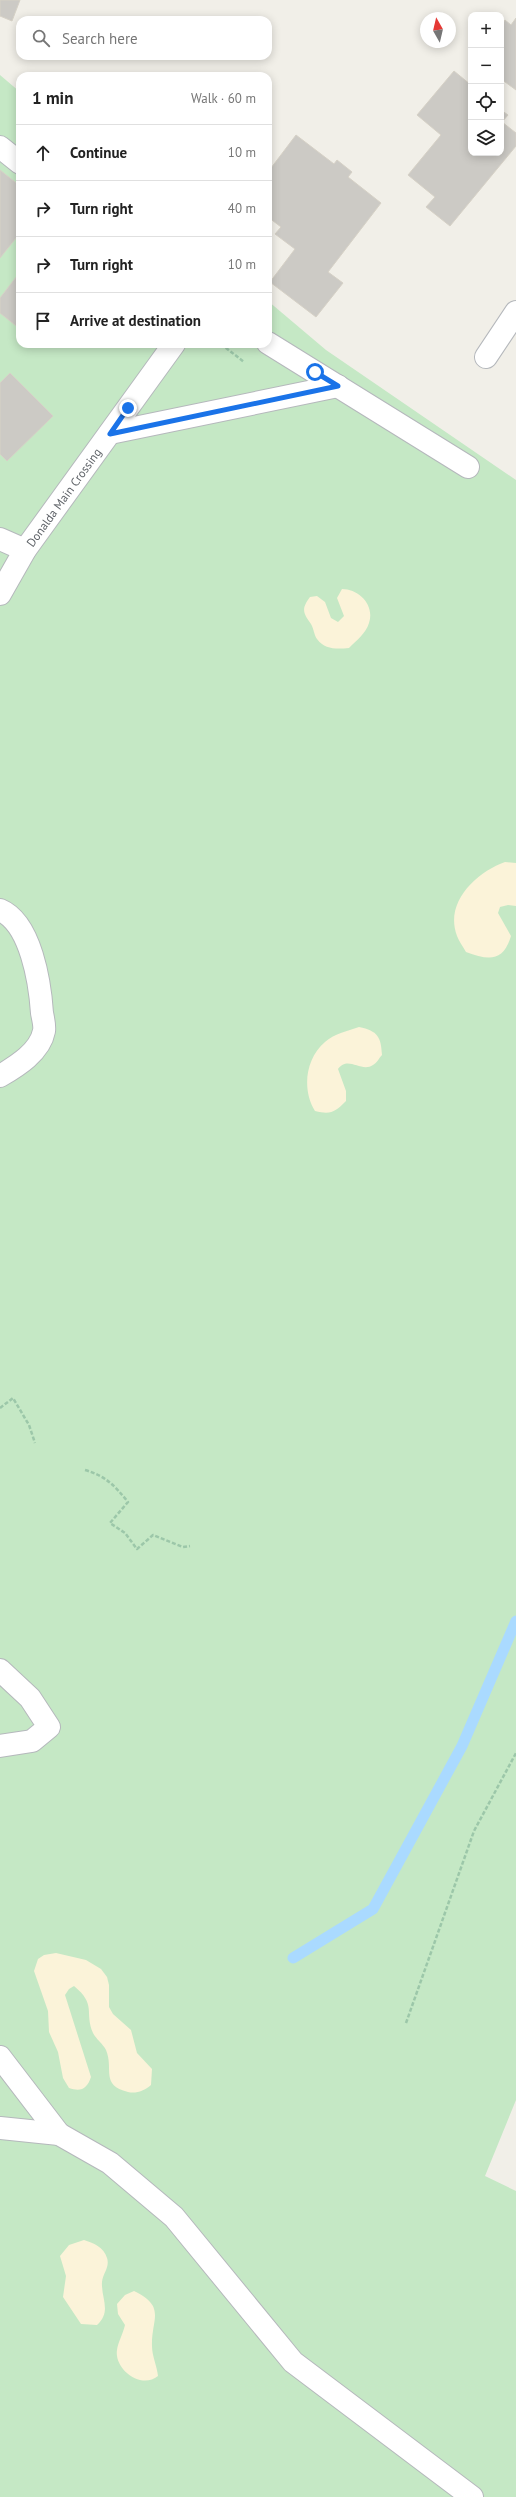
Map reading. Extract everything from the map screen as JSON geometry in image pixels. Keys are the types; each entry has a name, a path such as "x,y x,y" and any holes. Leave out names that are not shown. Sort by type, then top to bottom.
{"street":[{"path":"0,147 16,160"},
{"path":"486,356 516,312"},
{"path":"272,345 468,467"},
{"name":"Donalda Main Crossing","path":"0,594 25,550 171,348"},
{"path":"110,434 338,386"},
{"path":"0,539 25,550"},
{"path":"0,910 6,912 20,930 35,962 44,1031 30,1056 0,1076"},
{"path":"0,1670 30,1698 49,1727 32,1741 0,1746"},
{"path":"0,2057 59,2134 110,2163 174,2217 293,2362 472,2497"},
{"path":"0,2128 59,2134"}],"path":[{"path":"0,1408 13,1398 29,1425 35,1443"},
{"path":"85,1470 102,1475 115,1486 128,1502 110,1523 126,1533 137,1549 153,1535 183,1547 190,1546"},
{"path":"406,2023 474,1831 516,1753"}],"green space":[{"path":"0,75 16,89 16,348 272,348 272,304 326,350 516,480 516,2100 485,2176 516,2191 516,2497 0,2497"}],"sand":[{"path":"342,589 360,595 368,604 370,616 366,630 360,637 349,648 340,649 327,647 320,643 306,617 304,608 310,597 317,596 325,602 331,618 338,622 344,616 337,598"},
{"path":"505,862 516,863 516,906 508,905 500,907 498,913 511,936 508,945 499,955 488,958 466,952 457,936 454,923 455,912 459,900 474,881 484,873"},
{"path":"359,1027 374,1033 377,1036 381,1044 382,1055 376,1063 368,1067 350,1064 342,1065 338,1069 346,1091 346,1101 332,1112 325,1113 315,1111 308,1094 307,1084 313,1057 318,1049 332,1037"},
{"path":"56,1953 86,1960 101,1969 107,1977 109,1985 109,2007 113,2014 131,2030 137,2053 152,2069 151,2085 140,2092 131,2093 119,2089 114,2085 111,2081 106,2050 93,2033 89,2019 88,2004 85,1998 74,1986 69,1989 65,1995 91,2077 88,2084 83,2088 77,2090 69,2088 63,2078 58,2052 49,2032 48,2011 34,1971 38,1959 44,1955"},
{"path":"84,2240 101,2248 106,2254 108,2261 102,2282 105,2310 104,2315 97,2325 81,2324 63,2297 66,2276 60,2256 69,2245"},
{"path":"134,2291 144,2297 154,2308 155,2321 152,2337 152,2350 158,2376 151,2380 144,2381 130,2375 124,2370 117,2357 117,2350 125,2325 118,2314 117,2304 125,2295"}],"building":[{"path":"0,0 20,0 12,21 0,16"},
{"path":"516,18 516,90 504,81 504,22 505,20 511,25"},
{"path":"454,71 468,83 468,156 504,156 504,124 516,133 516,146 450,226 426,207 435,197 408,175 441,135 417,115"},
{"path":"504,112 508,115 504,120"},
{"path":"296,135 334,164 337,160 352,172 348,177 381,203 328,272 343,283 316,317 272,284 272,279 295,249 275,234 281,227 272,220 272,167"},
{"path":"0,170 16,183 16,238 0,258"},
{"path":"16,277 16,326 0,313 0,298"},
{"path":"10,373 53,416 7,461 0,454 0,383"}],"waterway":[{"path":"293,1958 373,1909 462,1746 516,1621"}],"route":[{"path":"128,408 110,434 338,386 315,372"}]}
